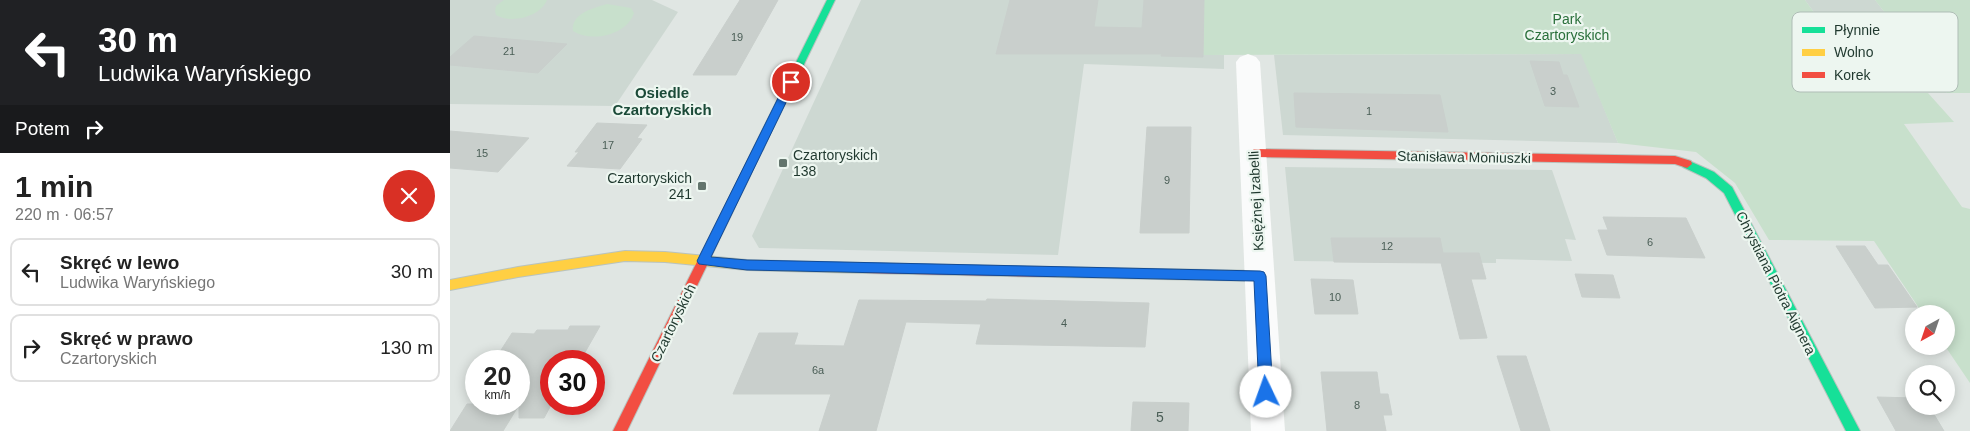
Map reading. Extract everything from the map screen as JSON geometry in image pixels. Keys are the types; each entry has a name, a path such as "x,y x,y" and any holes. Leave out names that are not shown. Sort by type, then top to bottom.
{"street":[{"name":"Czartoryskich","path":"620,431 832,0"},
{"name":"Księżnej Izabelli","path":"1248,62 1268,431"},
{"name":"Stanisława Moniuszki","path":"1254,153 1675,160"},
{"name":"Chrystiana Piotra Aignera","path":"1675,160 1696,166 1714,176 1728,190 1853,431"},
{"path":"450,285 518,272 625,256 665,257 747,265 1260,276"}],"shaded area":[{"path":"450,0 652,0 678,12 615,106 450,104"},
{"path":"861,0 1204,0 1204,55 1224,55 1224,69 1084,64 1058,255 759,248 752,236"},
{"path":"1805,0 1875,0 1884,12 1814,12"},
{"path":"1582,54 1618,143 1283,135 1274,55"},
{"path":"1872,92 1946,92 1947,93"},
{"path":"1285,167 1552,170 1576,240 1565,239 1572,261 1496,259 1496,263 1294,261"}],"green space":[{"path":"504,0 547,0 532,15 509,19 496,15 496,6"},
{"name":"Park Czartoryskich","path":"1204,0 1805,0 1814,12 1792,12 1792,92 1928,93 1954,122 1904,124 1962,207 1970,209 1970,383 1951,355 1955,355 1955,305 1917,305 1874,241 1769,240 1735,183 1696,152 1618,143 1581,54 1203,55"},
{"path":"1875,0 1970,0 1970,93 1946,92 1958,92 1958,12 1884,12"},
{"path":"607,4 631,8 634,13 630,21 617,32 608,35 581,35 573,31 573,25 584,12"}],"building":[{"path":"740,0 778,0 736,75 693,75"},
{"path":"1010,0 1098,0 1094,27 1142,28 1144,0 1204,0 1203,57 1161,56 1162,54 996,54"},
{"path":"474,36 567,44 538,73 450,65 450,57"},
{"path":"1530,61 1559,62 1563,75 1567,75 1579,107 1545,106"},
{"path":"1294,93 1440,95 1448,132 1296,127"},
{"path":"597,123 647,125 637,138 642,139 620,169 567,166 579,152 575,152"},
{"path":"1147,127 1191,127 1189,233 1140,233"},
{"path":"450,131 529,138 498,172 450,168"},
{"path":"1603,217 1686,218 1705,258 1607,255 1598,230 1608,230"},
{"path":"1331,238 1440,238 1443,253 1479,253 1486,279 1471,279 1487,338 1460,339 1441,263 1334,262"},
{"path":"1836,246 1865,246 1878,265 1888,265 1916,305 1875,308"},
{"path":"1575,274 1613,275 1620,298 1582,297"},
{"path":"1311,279 1353,280 1358,314 1315,314"},
{"path":"987,299 1149,303 1145,347 976,344 981,324 906,322 876,431 819,431 831,394 733,394 759,333 798,333 794,345 844,346 859,300 986,301"},
{"path":"570,326 600,326 586,350 540,350 540,415 546,415 544,418 519,418 519,415 530,415 530,350 501,350 512,333 534,334 537,330 568,330"},
{"path":"1497,356 1526,356 1550,431 1521,431"},
{"path":"1321,372 1377,372 1380,394 1388,394 1392,415 1383,415 1386,431 1327,431"},
{"path":"1877,397 1905,398 1905,415 1934,415 1944,431 1896,431"},
{"path":"1133,402 1189,403 1188,431 1131,431"},
{"path":"465,407 465,415 513,415 503,431 450,431"}],"traffic: fast":[{"path":"759,147 831,0"},
{"path":"1687,164 1710,175 1728,190 1853,431"}],"traffic: slow":[{"path":"450,285 518,272 625,256 665,257 747,265 866,268"},
{"path":"1055,272 1260,276"}],"traffic: jam":[{"path":"620,431 759,147"},
{"path":"1254,153 1675,160 1687,164"},
{"path":"866,268 1055,272"}],"place":[{"name":"Czartoryskich 138","path":"783,163"},
{"name":"Czartoryskich 241","path":"702,186"}],"district":[{"name":"Osiedle Czartoryskich","path":"662,100"}],"route":[{"path":"791,82 703,261 747,265 1260,276 1266,392"}]}
